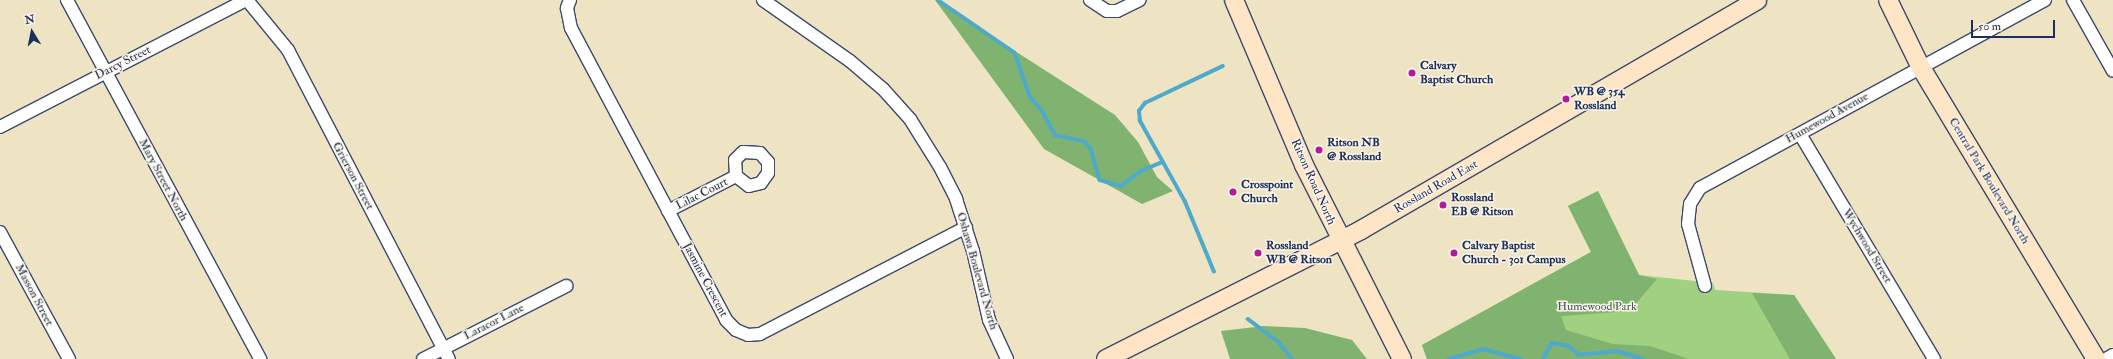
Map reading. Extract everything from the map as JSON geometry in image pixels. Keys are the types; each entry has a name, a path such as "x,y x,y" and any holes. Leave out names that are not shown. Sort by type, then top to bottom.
{"main road":[{"name":"Ritson Road North","path":"1234,0 1304,165 1340,241 1402,359"},
{"name":"Rossland Road East","path":"1106,359 1340,241 1516,142 1757,0"},
{"name":"Central Park Boulevard North","path":"1888,0 1920,66 2096,359"}],"street":[{"name":"Mary Street North","path":"67,0 260,359"},
{"name":"Darcy Street","path":"0,127 246,0"},
{"name":"Grierson Street","path":"246,0 288,50 449,359"},
{"name":"Jasmine Crescent","path":"570,0 567,8 571,28 726,320 736,330 748,335 760,334 966,227"},
{"name":"Oshawa Boulevard North","path":"763,0 850,61 883,89 910,120 940,167 966,227 989,320 1007,359"},
{"path":"1090,0 1108,11 1117,11 1140,0"},
{"name":"Humewood Avenue","path":"1705,286 1688,224 1690,204 1700,188 1800,134 1920,66 2045,0"},
{"path":"2073,0 2113,71"},
{"name":"Wychwood Street","path":"1800,134 1934,359"},
{"name":"Lilac Court","path":"668,211 736,176"},
{"name":"Masson Street","path":"0,232 69,359"},
{"name":"Laracor Lane","path":"423,359 566,286"},
{"path":"2106,359 2113,355"}],"green space":[{"path":"935,0 1115,115 1138,142 1157,177 1173,191 1142,204 1044,149"},
{"name":"Humewood Park","path":"1598,191 1639,275 1713,283 1715,290 1794,295 1836,359 1427,359 1422,345 1591,252 1568,206"},
{"path":"1598,191 1639,275 1657,279 1632,308 1618,312 1561,316 1566,330 1613,344 1650,346 1689,359 1427,359 1422,345 1591,252 1568,206"},
{"path":"1752,293 1794,295 1836,359 1790,359"},
{"path":"1264,326 1305,328 1352,340 1367,359 1230,359 1221,331"}],"waterway":[{"path":"938,0 1015,53 1030,96 1043,112 1055,135 1084,141 1091,149 1100,180 1121,186 1141,171 1162,162"},
{"path":"1214,272 1185,202 1140,121 1139,111 1145,103 1223,66"},
{"path":"1248,319 1279,342 1293,359"},
{"path":"1543,359 1552,343 1569,346 1579,355 1617,351 1643,359"},
{"path":"1449,359 1483,349 1521,359"}],"place":[{"name":"Calvary Baptist Church","path":"1412,73"},
{"name":"WB @ 354 Rossland","path":"1566,99"},
{"name":"Ritson NB @ Rossland","path":"1319,150"},
{"name":"Crosspoint Church","path":"1233,192"},
{"name":"Rossland EB @ Ritson","path":"1443,205"},
{"name":"Rossland WB @ Ritson","path":"1258,253"},
{"name":"Calvary Baptist Church - 301 Campus","path":"1454,253"}]}
